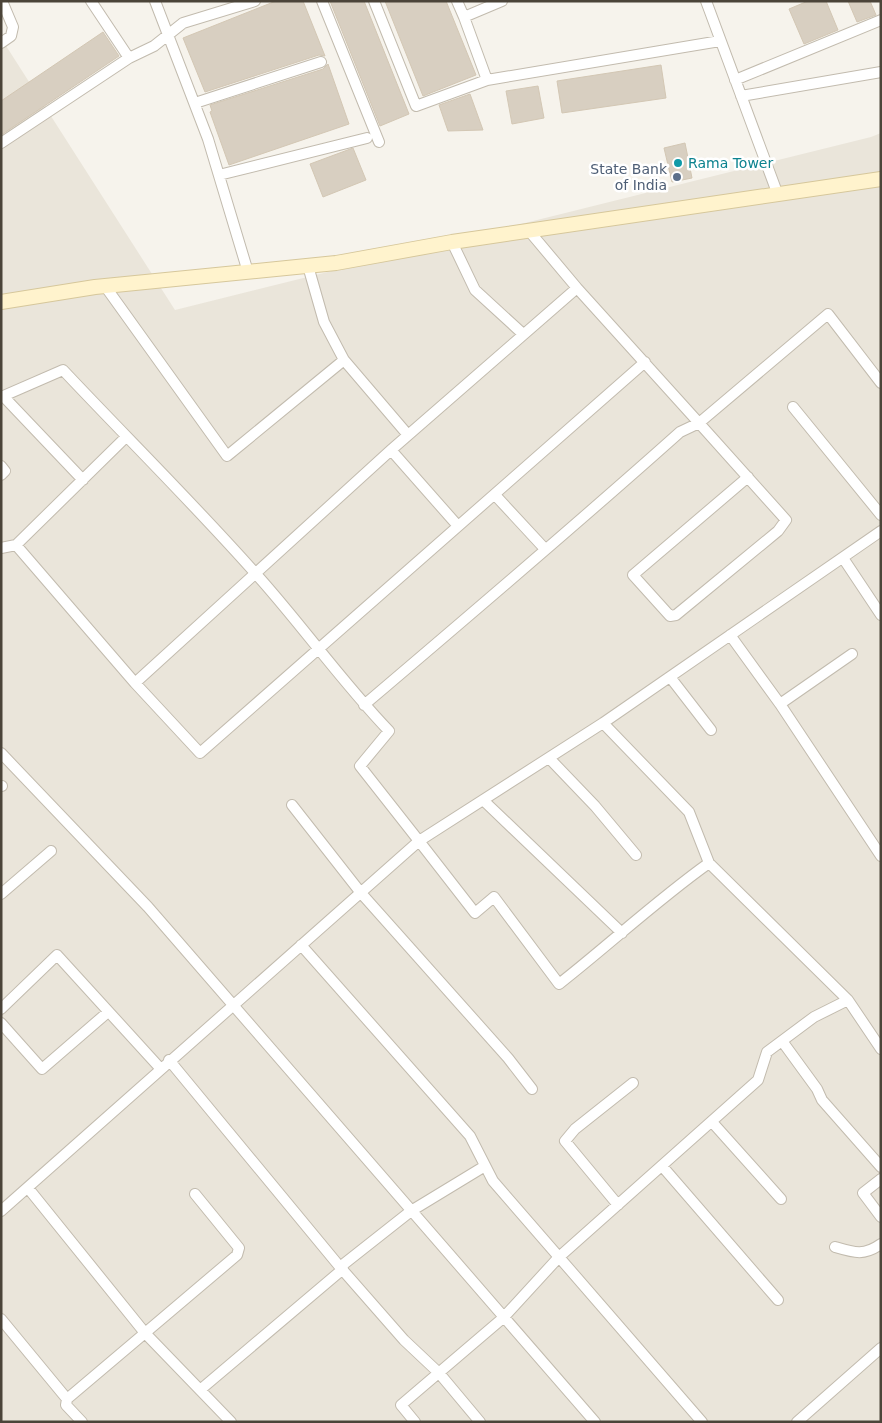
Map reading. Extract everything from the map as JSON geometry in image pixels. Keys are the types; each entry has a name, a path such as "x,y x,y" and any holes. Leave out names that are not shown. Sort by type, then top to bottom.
{"street":[{"path":"1,43 11,36 13,26 2,1"},
{"path":"91,1 129,58"},
{"path":"155,1 195,103 248,272"},
{"path":"1,143 129,58 154,46 183,23 255,1"},
{"path":"322,1 379,142"},
{"path":"374,1 416,106 487,80 720,41"},
{"path":"457,1 487,80"},
{"path":"464,17 502,1"},
{"path":"706,1 778,195"},
{"path":"735,80 881,20"},
{"path":"195,103 321,62"},
{"path":"741,96 881,72"},
{"path":"219,175 367,138"},
{"path":"1,302 105,286 336,263 452,242 881,179"},
{"path":"530,232 577,288 645,362 699,423 748,477 786,520 778,531 676,615 670,616 634,575 748,477"},
{"path":"452,242 475,290 523,334"},
{"path":"308,266 324,322 344,360 408,435"},
{"path":"105,286 227,456 344,360"},
{"path":"135,683 391,450 577,288"},
{"path":"364,705 545,549 584,518 680,432 699,423 828,314 881,383"},
{"path":"16,545 135,683 200,753 645,362"},
{"path":"82,480 2,396 63,370 126,436 256,574 320,649 364,705 388,731 360,766 475,913 494,897 559,984 622,934 668,892 709,862"},
{"path":"793,407 881,515"},
{"path":"1,548 16,545 126,436"},
{"path":"391,450 458,526"},
{"path":"1,466 5,471 1,475"},
{"path":"495,495 545,549"},
{"path":"1,1211 419,840 604,723 881,531"},
{"path":"843,558 881,615"},
{"path":"730,635 780,704 880,853"},
{"path":"780,704 852,654"},
{"path":"670,677 711,730"},
{"path":"604,723 689,812 709,862 848,1000 881,1049"},
{"path":"1,752 148,907 315,1102 595,1422"},
{"path":"549,758 636,855"},
{"path":"483,800 622,934"},
{"path":"292,805 360,892 508,1058 532,1089"},
{"path":"1,894 51,851"},
{"path":"301,945 470,1136 492,1181 702,1422"},
{"path":"1,1009 57,955 160,1068"},
{"path":"415,1422 402,1405 503,1318 559,1257 758,1080 767,1052 814,1017 848,1000"},
{"path":"1,1023 42,1069 108,1012"},
{"path":"782,1041 817,1089 822,1100 881,1167"},
{"path":"169,1060 342,1268 404,1340 438,1373 480,1422"},
{"path":"618,1205 565,1141 575,1129 633,1083"},
{"path":"712,1122 781,1199"},
{"path":"200,1390 411,1211 485,1166"},
{"path":"662,1166 778,1300"},
{"path":"881,1179 863,1193 881,1217"},
{"path":"28,1188 145,1333 231,1422"},
{"path":"82,1422 66,1405 67,1398 237,1255 239,1248 195,1194"},
{"path":"835,1247 863,1254 881,1244"},
{"path":"1,1319 67,1398"},
{"path":"797,1422 881,1348"}],"shaded area":[{"path":"1,38 175,310 881,133 881,1422 1,1422"}],"building":[{"path":"276,1 303,1 325,56 319,55 205,92 183,38"},
{"path":"330,1 364,1 409,114 380,126"},
{"path":"385,1 446,1 476,75 423,96"},
{"path":"808,1 826,1 838,30 804,44 789,9"},
{"path":"848,1 870,1 876,15 857,22"},
{"path":"103,32 119,56 1,135 1,101"},
{"path":"328,64 349,124 229,165 210,112 212,111 210,105 323,69"},
{"path":"661,65 666,98 562,113 557,81"},
{"path":"538,86 544,118 512,124 506,91"},
{"path":"470,94 483,130 448,131 439,105"},
{"name":"Rama Tower","path":"685,143 692,178 672,182 664,148"},
{"path":"353,148 366,180 323,197 310,164"}],"place":[{"name":"Rama Tower","path":"678,163"},
{"name":"State Bank of India","path":"677,177"}]}
